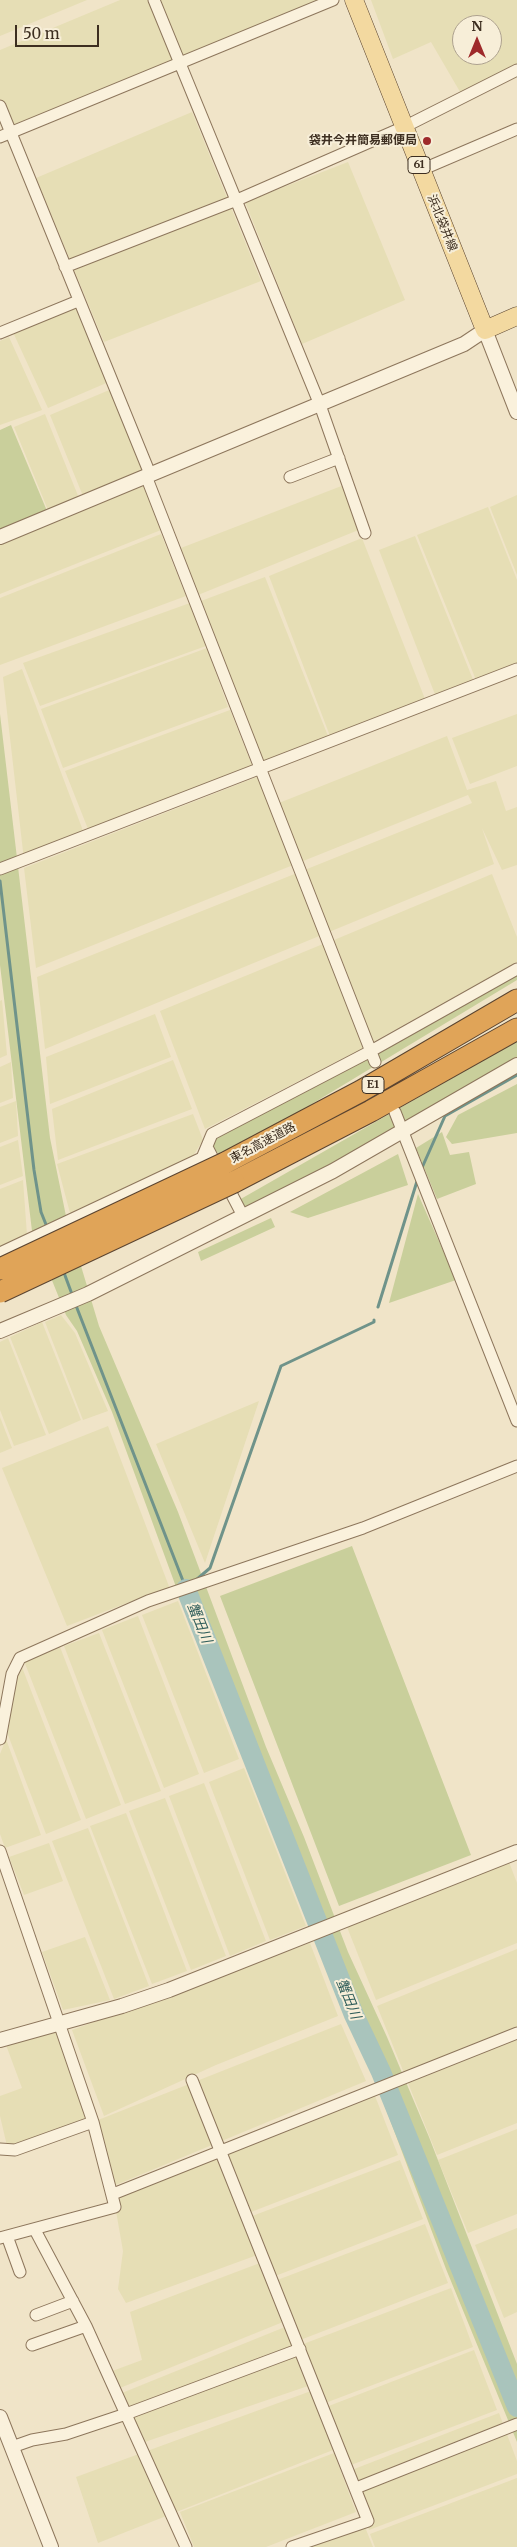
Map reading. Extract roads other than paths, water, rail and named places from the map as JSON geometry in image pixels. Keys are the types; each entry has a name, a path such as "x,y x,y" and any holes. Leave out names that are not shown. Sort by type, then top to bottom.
{"highway":[{"name":"東名高速道路","path":"0,1292 229,1172 361,1091 517,1000"},
{"name":"東名高速道路","path":"0,1269 371,1110 517,1029"}],"main road":[{"name":"浜北袋井線","path":"354,0 485,330"},
{"path":"485,330 517,316"}],"street":[{"path":"154,0 320,404 366,533"},
{"path":"5,135 333,0"},
{"path":"65,267 237,200 404,127 517,70"},
{"path":"0,106 5,135 65,267 148,475 259,768 373,1057"},
{"path":"421,170 517,129"},
{"path":"0,333 78,301"},
{"path":"0,537 464,344 485,330 517,412"},
{"path":"290,477 339,458"},
{"path":"0,870 517,669"},
{"path":"0,1253 61,1226 202,1158 212,1134 373,1057 517,969"},
{"path":"0,1331 88,1294 333,1172 517,1065"},
{"path":"395,1112 517,1421"},
{"path":"207,1147 243,1216"},
{"path":"0,1739 12,1674 20,1658 148,1601 362,1528 517,1466"},
{"path":"0,1851 93,2122 115,2207 4,2237 20,2272"},
{"path":"0,2040 122,2006 169,1990 517,1852"},
{"path":"113,2194 358,2098 422,2070 517,2033"},
{"path":"192,2080 368,2521 292,2547"},
{"path":"0,2150 15,2150 93,2122"},
{"path":"35,2230 86,2326 186,2547"},
{"path":"36,2314 73,2301"},
{"path":"32,2345 86,2326"},
{"path":"12,2446 32,2440 66,2434 126,2414 300,2348"},
{"path":"0,2417 52,2547"},
{"path":"356,2488 515,2425"}],"waterway":[{"path":"0,881 34,1170 41,1212 47,1227"},
{"path":"421,1170 445,1116 517,1075"},
{"path":"378,1307 418,1178"},
{"path":"63,1270 73,1297"},
{"path":"75,1303 185,1586"},
{"path":"196,1580 210,1568 281,1366 374,1322 374,1320"},
{"name":"蟹田川","path":"186,1589 354,2015 381,2072 517,2407"}],"place":[{"name":"袋井今井簡易郵便局","path":"427,141"}]}
